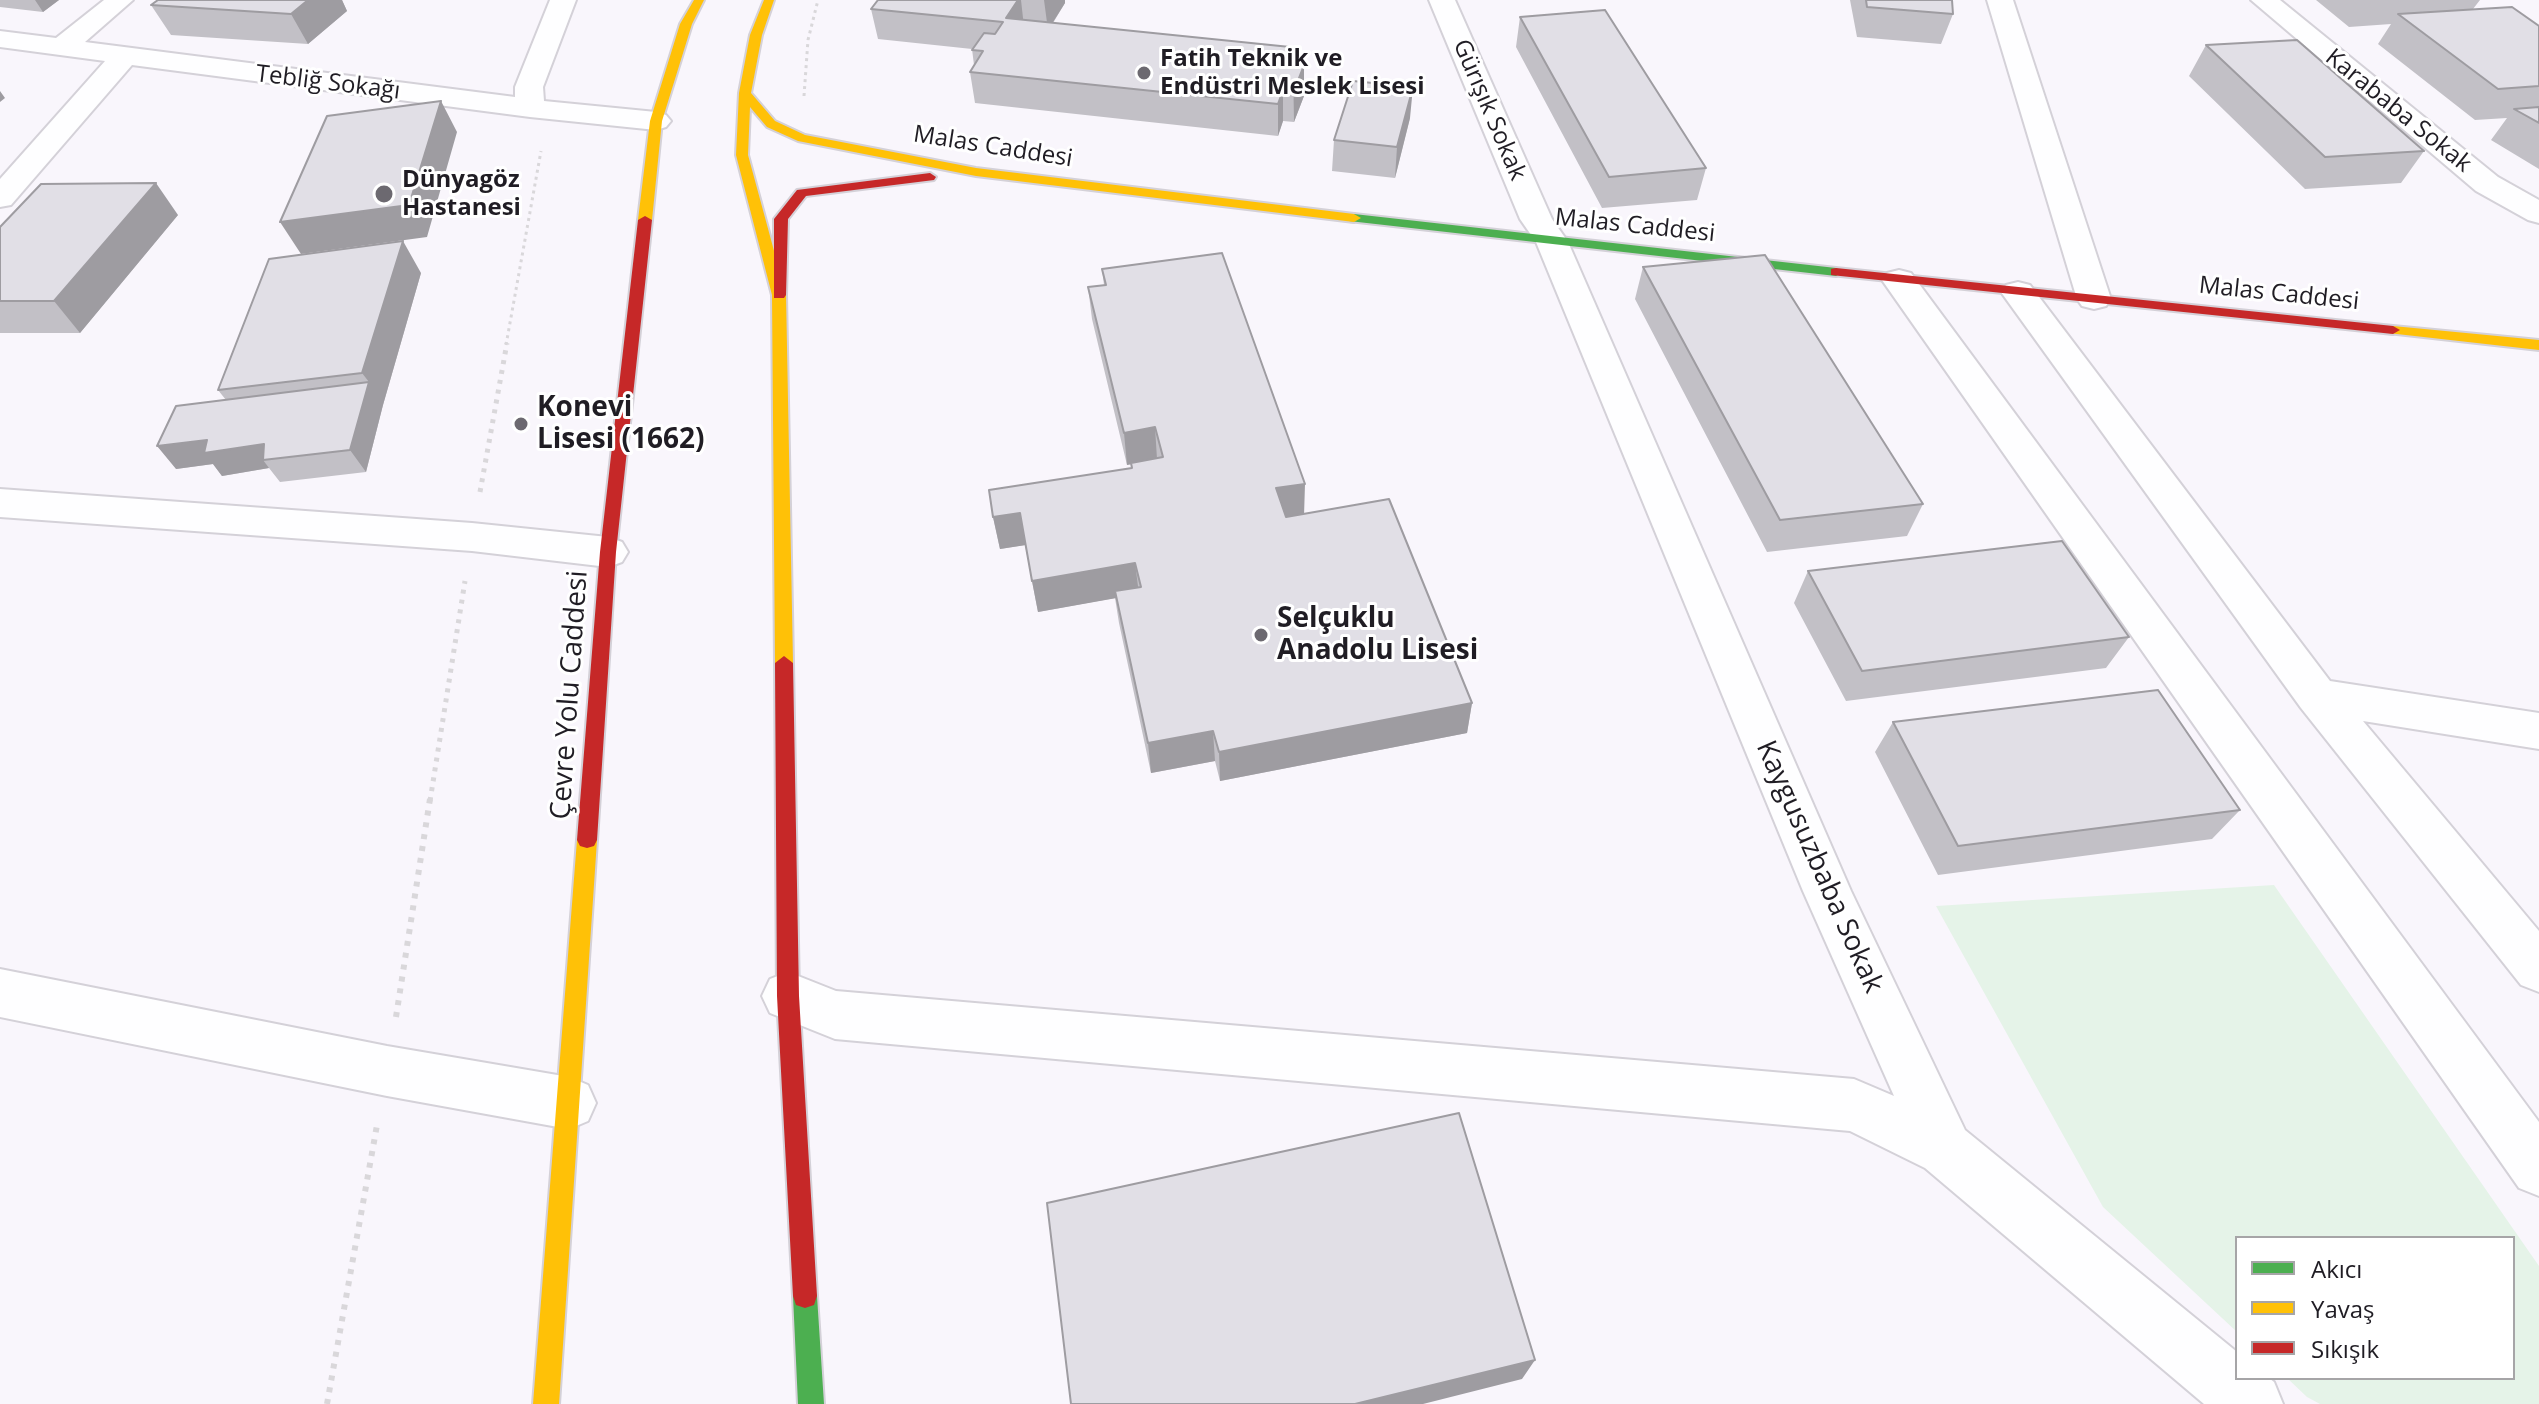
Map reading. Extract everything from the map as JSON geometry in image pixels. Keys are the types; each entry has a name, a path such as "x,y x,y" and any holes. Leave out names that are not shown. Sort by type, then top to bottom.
{"main road":[{"name":"Çevre Yolu Caddesi","path":"546,1404 608,552 656,121 686,24 699,0"},
{"path":"769,0 756,35 745,93 742,155 779,295"},
{"name":"Malas Caddesi","path":"745,93 771,124 802,138 976,172 1544,230 1899,280 2539,345"},
{"path":"811,1404 788,996 779,295 781,219 802,193 976,172"}],"street":[{"path":"60,48 120,0"},
{"path":"539,109 529,87 563,0"},
{"name":"Gürışık Sokak","path":"1442,0 1544,230"},
{"path":"2000,0 2094,299"},
{"name":"Karababa Sokak","path":"2264,0 2487,184 2539,213"},
{"name":"Tebliğ Sokağı","path":"0,39 539,109 656,121"},
{"path":"0,198 124,57"},
{"name":"Kaygusuzbaba Sokak","path":"1544,230 1827,891 1945,1149 2252,1404"},
{"path":"1899,280 2539,1168"},
{"path":"2018,292 2317,696 2539,969"},
{"path":"0,503 472,537 608,552"},
{"path":"2317,696 2539,731"},
{"path":"0,993 387,1071 569,1103"},
{"path":"788,996 835,1015 1854,1105 1945,1149"}],"path":[{"path":"327,1404 387,1071 539,109"}],"shaded area":[{"path":"2274,885 2539,1266 2539,1404 2320,1404 2307,1397 2289,1380 2515,1380 2515,1236 2235,1236 2235,1330 2103,1207 1936,906"}],"building":[{"path":"158,0 308,0 291,14 151,5"},
{"path":"878,0 1018,0 1006,18 1300,48 1293,64 1304,65 1294,91 1283,90 1278,104 970,72 983,51 972,50 984,33 995,34 1003,22 871,9"},
{"path":"1866,0 1952,0 1953,14 1867,7"},
{"path":"2512,7 2539,26 2539,86 2498,89 2398,14"},
{"path":"1605,10 1706,168 1609,177 1520,17"},
{"path":"2297,40 2424,151 2325,157 2206,45"},
{"path":"1353,81 1413,87 1397,147 1334,140"},
{"path":"441,101 409,205 280,222 327,116"},
{"path":"2539,107 2539,123 2514,109"},
{"path":"156,183 54,301 0,301 0,227 41,184"},
{"path":"403,241 362,373 218,390 269,259"},
{"path":"1222,253 1305,484 1276,488 1286,517 1389,499 1472,703 1219,752 1213,731 1148,743 1115,591 1141,587 1135,563 1032,581 1020,513 993,517 989,490 1132,468 1131,463 1163,457 1155,427 1124,433 1088,287 1106,285 1102,269"},
{"path":"1765,255 1923,504 1780,520 1643,267"},
{"path":"369,382 350,450 263,460 264,444 204,453 207,440 157,446 176,406"},
{"path":"2062,541 2129,637 1862,671 1808,571"},
{"path":"2158,690 2240,810 1958,846 1893,722"},
{"path":"1459,1113 1535,1360 1355,1404 1071,1404 1047,1203"}],"traffic: fast":[{"path":"1354,218 1836,272"},
{"path":"805,1296 811,1404"}],"traffic: slow":[{"path":"645,220 656,121 686,24 699,0"},
{"path":"769,0 756,35 745,93 742,155 779,295 784,663"},
{"path":"745,93 771,124 802,138 976,172 1354,218"},
{"path":"2393,330 2539,345"},
{"path":"546,1404 587,840"}],"traffic: jam":[{"path":"779,295 781,219 802,193 930,177"},
{"path":"587,840 608,552 645,220"},
{"path":"1836,272 2393,330"},
{"path":"784,663 788,996 805,1296"}],"place":[{"name":"Fatih Teknik ve Endüstri Meslek Lisesi","path":"1144,73"},
{"name":"Dünyagöz Hastanesi","path":"384,194"},
{"name":"Konevi Lisesi (1662)","path":"521,424"},
{"name":"Selçuklu Anadolu Lisesi","path":"1261,635"}]}
